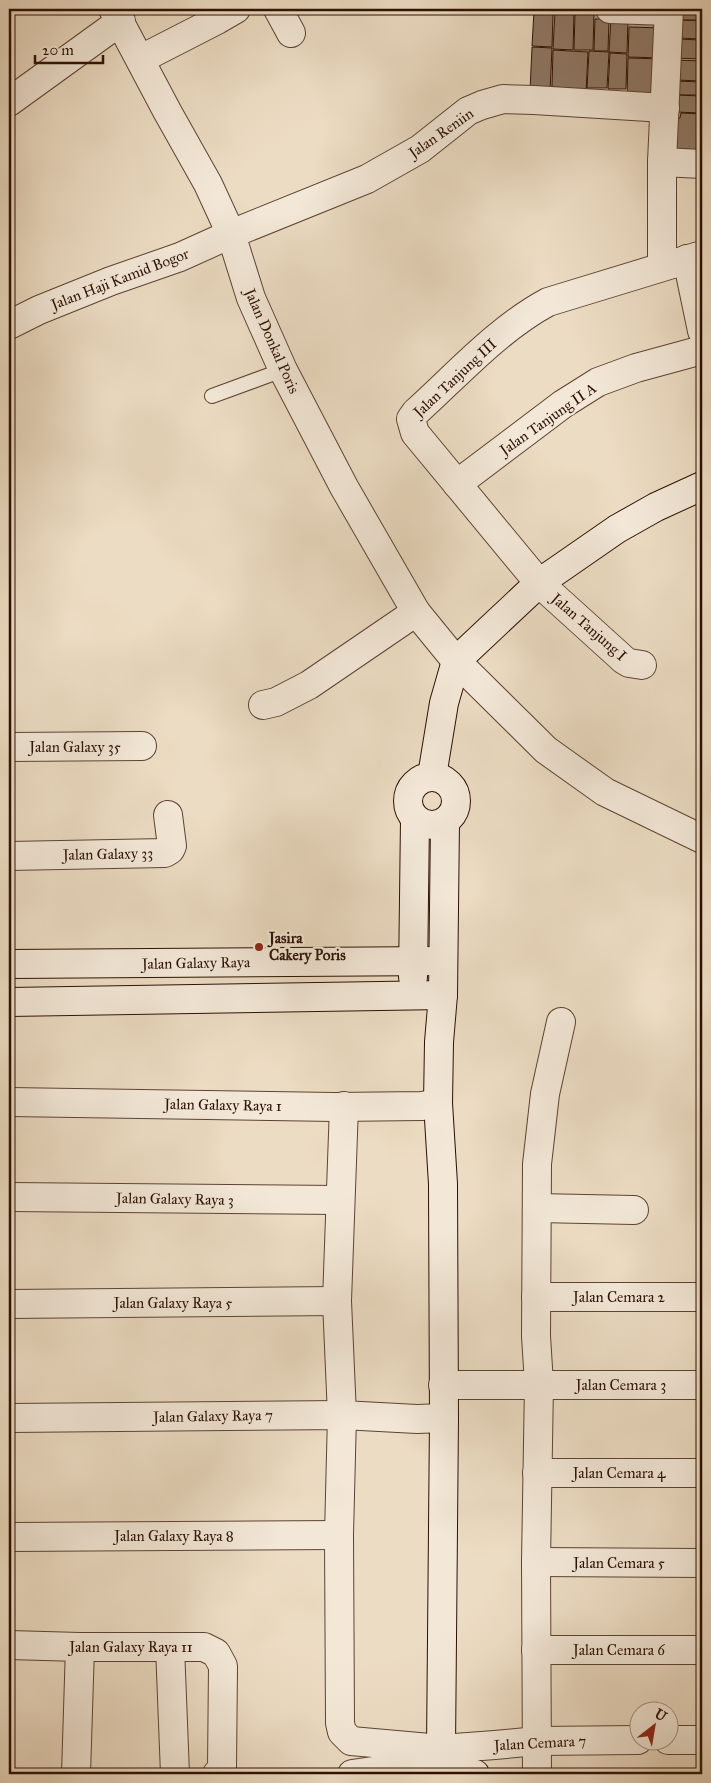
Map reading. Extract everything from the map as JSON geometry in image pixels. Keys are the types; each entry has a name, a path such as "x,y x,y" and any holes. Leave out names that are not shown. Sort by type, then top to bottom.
{"street":[{"path":"141,59 236,9"},
{"path":"278,9 290,33"},
{"path":"610,9 669,10 666,108 662,162 683,260 702,331"},
{"path":"11,97 117,15"},
{"name":"Jalan Donkal Poris","path":"117,15 208,184 231,234 251,298 283,370 344,487 416,612 456,661 546,750 604,792 702,839"},
{"name":"Jalan Reniin","path":"231,234 367,179 420,149 468,111 482,105 503,99 666,108"},
{"path":"662,162 702,164"},
{"name":"Jalan Haji Kamid Bogor","path":"9,326 39,310 111,281 180,257 231,234"},
{"name":"Jalan Tanjung III","path":"539,583 415,434 411,419 416,412 485,349 530,312 548,302 683,260"},
{"name":"Jalan Tanjung II A","path":"458,484 563,404 598,382 636,368 702,350"},
{"path":"432,776 444,703 456,661 539,583 617,529 656,507 702,486"},
{"name":"Jalan Tanjung I","path":"539,583 624,660 629,663 642,665"},
{"path":"263,705 276,702 309,685 416,612"},
{"name":"Jalan Galaxy 35","path":"9,747 142,746"},
{"path":"432,776 444,780 453,789 456,802 452,814 445,822 431,825 415,819 410,812 407,800 411,788 420,779 432,776"},
{"name":"Jalan Galaxy 33","path":"9,856 165,853 172,846 168,815"},
{"path":"415,819 413,996 439,1042"},
{"path":"441,1762 430,1418 443,1385 443,1184 438,1103 439,1042 443,995 445,822"},
{"name":"Jalan Galaxy Raya","path":"9,964 443,961"},
{"path":"9,1002 277,996 443,995"},
{"path":"537,1774 536,1562 539,1384 536,1336 537,1164 544,1094 561,1022"},
{"name":"Jalan Galaxy Raya 1","path":"9,1102 344,1106 422,1106 438,1103"},
{"path":"344,1106 337,1302 342,1415 340,1723 342,1732 351,1741 441,1762 475,1774"},
{"name":"Jalan Galaxy Raya 3","path":"9,1197 340,1200"},
{"path":"537,1208 634,1210"},
{"name":"Jalan Cemara 2","path":"536,1297 702,1297"},
{"name":"Jalan Galaxy Raya 5","path":"9,1304 337,1302"},
{"name":"Jalan Cemara 3","path":"443,1385 702,1385"},
{"name":"Jalan Galaxy Raya 7","path":"9,1418 342,1415 430,1418"},
{"name":"Jalan Cemara 4","path":"537,1473 702,1473"},
{"name":"Jalan Galaxy Raya 8","path":"9,1537 340,1535"},
{"name":"Jalan Cemara 5","path":"536,1562 702,1563"},
{"name":"Jalan Galaxy Raya 11","path":"9,1645 204,1647 216,1653 223,1666 222,1768 217,1774"},
{"path":"76,1774 80,1647"},
{"path":"170,1647 175,1774"},
{"name":"Jalan Cemara 6","path":"536,1650 702,1650"},
{"name":"Jalan Cemara 7","path":"441,1762 495,1746 537,1741 628,1740"},
{"path":"678,1740 702,1740"},
{"path":"352,1774 441,1762"}],"lane":[{"path":"212,396 283,370"}],"building":[{"path":"680,9 702,9 702,20 679,20"},
{"path":"534,11 553,12 552,47 532,46"},
{"path":"555,12 574,13 573,50 553,49"},
{"path":"575,13 594,13 593,50 574,50"},
{"path":"611,18 628,19 627,53 609,52"},
{"path":"595,19 609,19 608,51 594,51"},
{"path":"679,20 702,21 702,39 679,38"},
{"path":"629,27 664,28 663,58 628,57"},
{"path":"676,39 702,40 702,59 675,58"},
{"path":"532,47 552,48 550,92 530,91"},
{"path":"553,50 588,52 586,93 569,92 570,88 552,87"},
{"path":"589,51 609,52 607,88 587,88"},
{"path":"610,53 627,54 626,89 608,89"},
{"path":"628,58 663,59 661,99 627,98"},
{"path":"675,60 702,61 702,81 675,80"},
{"path":"675,81 702,82 702,95 675,95"},
{"path":"675,95 702,96 702,113 675,112"},
{"path":"681,113 702,114 702,154 672,152 673,118 680,118"}],"place":[{"name":"Jasira Cakery Poris","path":"259,947"}]}
